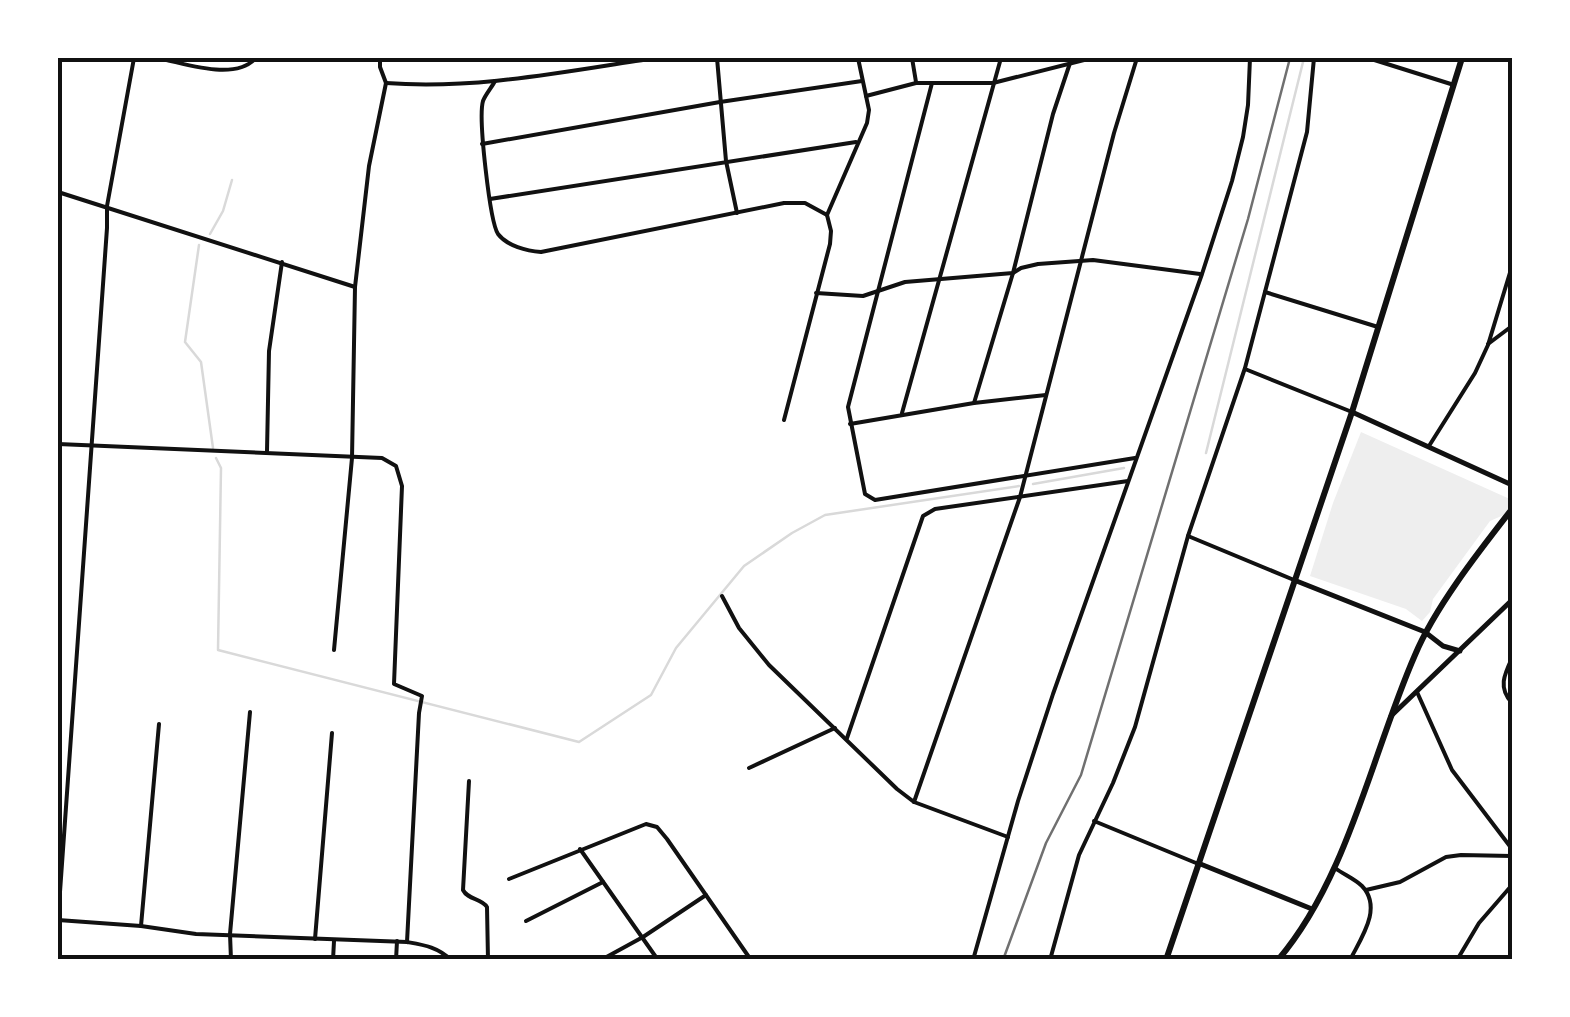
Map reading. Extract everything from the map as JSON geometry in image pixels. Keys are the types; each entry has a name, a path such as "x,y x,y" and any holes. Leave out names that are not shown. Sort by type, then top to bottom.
{"main road":[{"path":"1166,960 1352,412 1462,58"},
{"path":"1282,957 1335,868 1424,632 1512,509"}],"street":[{"path":"134,58 106,206 58,920 196,934 407,942 431,946 451,960"},
{"path":"157,58 225,70 243,68 256,58"},
{"path":"334,650 352,458 355,287 370,166 386,83 380,58"},
{"path":"386,83 495,81 656,58"},
{"path":"717,58 726,161 737,213"},
{"path":"784,420 830,244 827,215 868,122 858,58"},
{"path":"912,58 916,83"},
{"path":"902,414 1002,58"},
{"path":"865,97 916,83 992,84 1092,58"},
{"path":"914,802 1020,497 1136,58"},
{"path":"974,960 1053,694 1232,181 1248,106 1250,58"},
{"path":"1368,58 1454,85"},
{"path":"1050,960 1078,854 1113,784 1134,726 1188,536 1245,368 1307,132 1316,59"},
{"path":"974,402 1070,63"},
{"path":"495,81 483,101 482,144 490,216 507,242 531,252 796,202 827,215"},
{"path":"482,144 720,102 862,82"},
{"path":"932,83 848,407 867,496 875,500 1135,458"},
{"path":"490,199 857,142"},
{"path":"58,192 355,287"},
{"path":"816,293 863,296 906,282 1013,273 1027,266 1081,261 1113,261 1202,274"},
{"path":"267,454 269,351 282,262"},
{"path":"1428,446 1467,388 1488,345 1512,266"},
{"path":"1265,292 1378,327"},
{"path":"1504,292 1512,292"},
{"path":"1488,345 1512,326"},
{"path":"1245,368 1512,485"},
{"path":"850,424 1046,394"},
{"path":"58,444 382,458 392,462 400,473 394,684 420,694 422,700 407,942"},
{"path":"847,738 920,520 928,512 1128,480"},
{"path":"1188,536 1424,632 1443,646 1460,651"},
{"path":"722,596 768,665 897,789 914,802 1008,837"},
{"path":"1389,718 1512,600"},
{"path":"1512,658 1502,683 1512,703"},
{"path":"1417,692 1452,770 1512,849"},
{"path":"231,960 250,712"},
{"path":"141,926 159,724"},
{"path":"749,768 834,728"},
{"path":"315,940 332,733"},
{"path":"470,781 463,890 488,908 488,960"},
{"path":"1094,820 1312,909"},
{"path":"510,879 646,824 654,825 668,839 751,960"},
{"path":"580,849 658,960"},
{"path":"1366,890 1400,882 1446,857 1512,856"},
{"path":"1335,868 1366,890 1371,907 1370,920 1350,960"},
{"path":"526,920 603,882"},
{"path":"1457,960 1479,923 1512,886"},
{"path":"601,960 706,895"},
{"path":"333,960 334,940"},
{"path":"396,960 397,941"}],"shaded area":[{"path":"1361,432 1512,500 1506,514 1490,521 1433,599 1430,612 1422,621 1406,609 1310,576"}],"waterway":[{"path":"1206,453 1304,58"},
{"path":"210,234 223,211 232,180"},
{"path":"199,245 185,342 201,362 213,448"},
{"path":"216,458 221,468 218,650 579,742 651,695 676,648 744,566 792,533 825,515 1019,486"},
{"path":"1033,484 1124,468"}],"railway":[{"path":"1003,960 1046,843 1081,775 1248,219 1290,58"}]}
